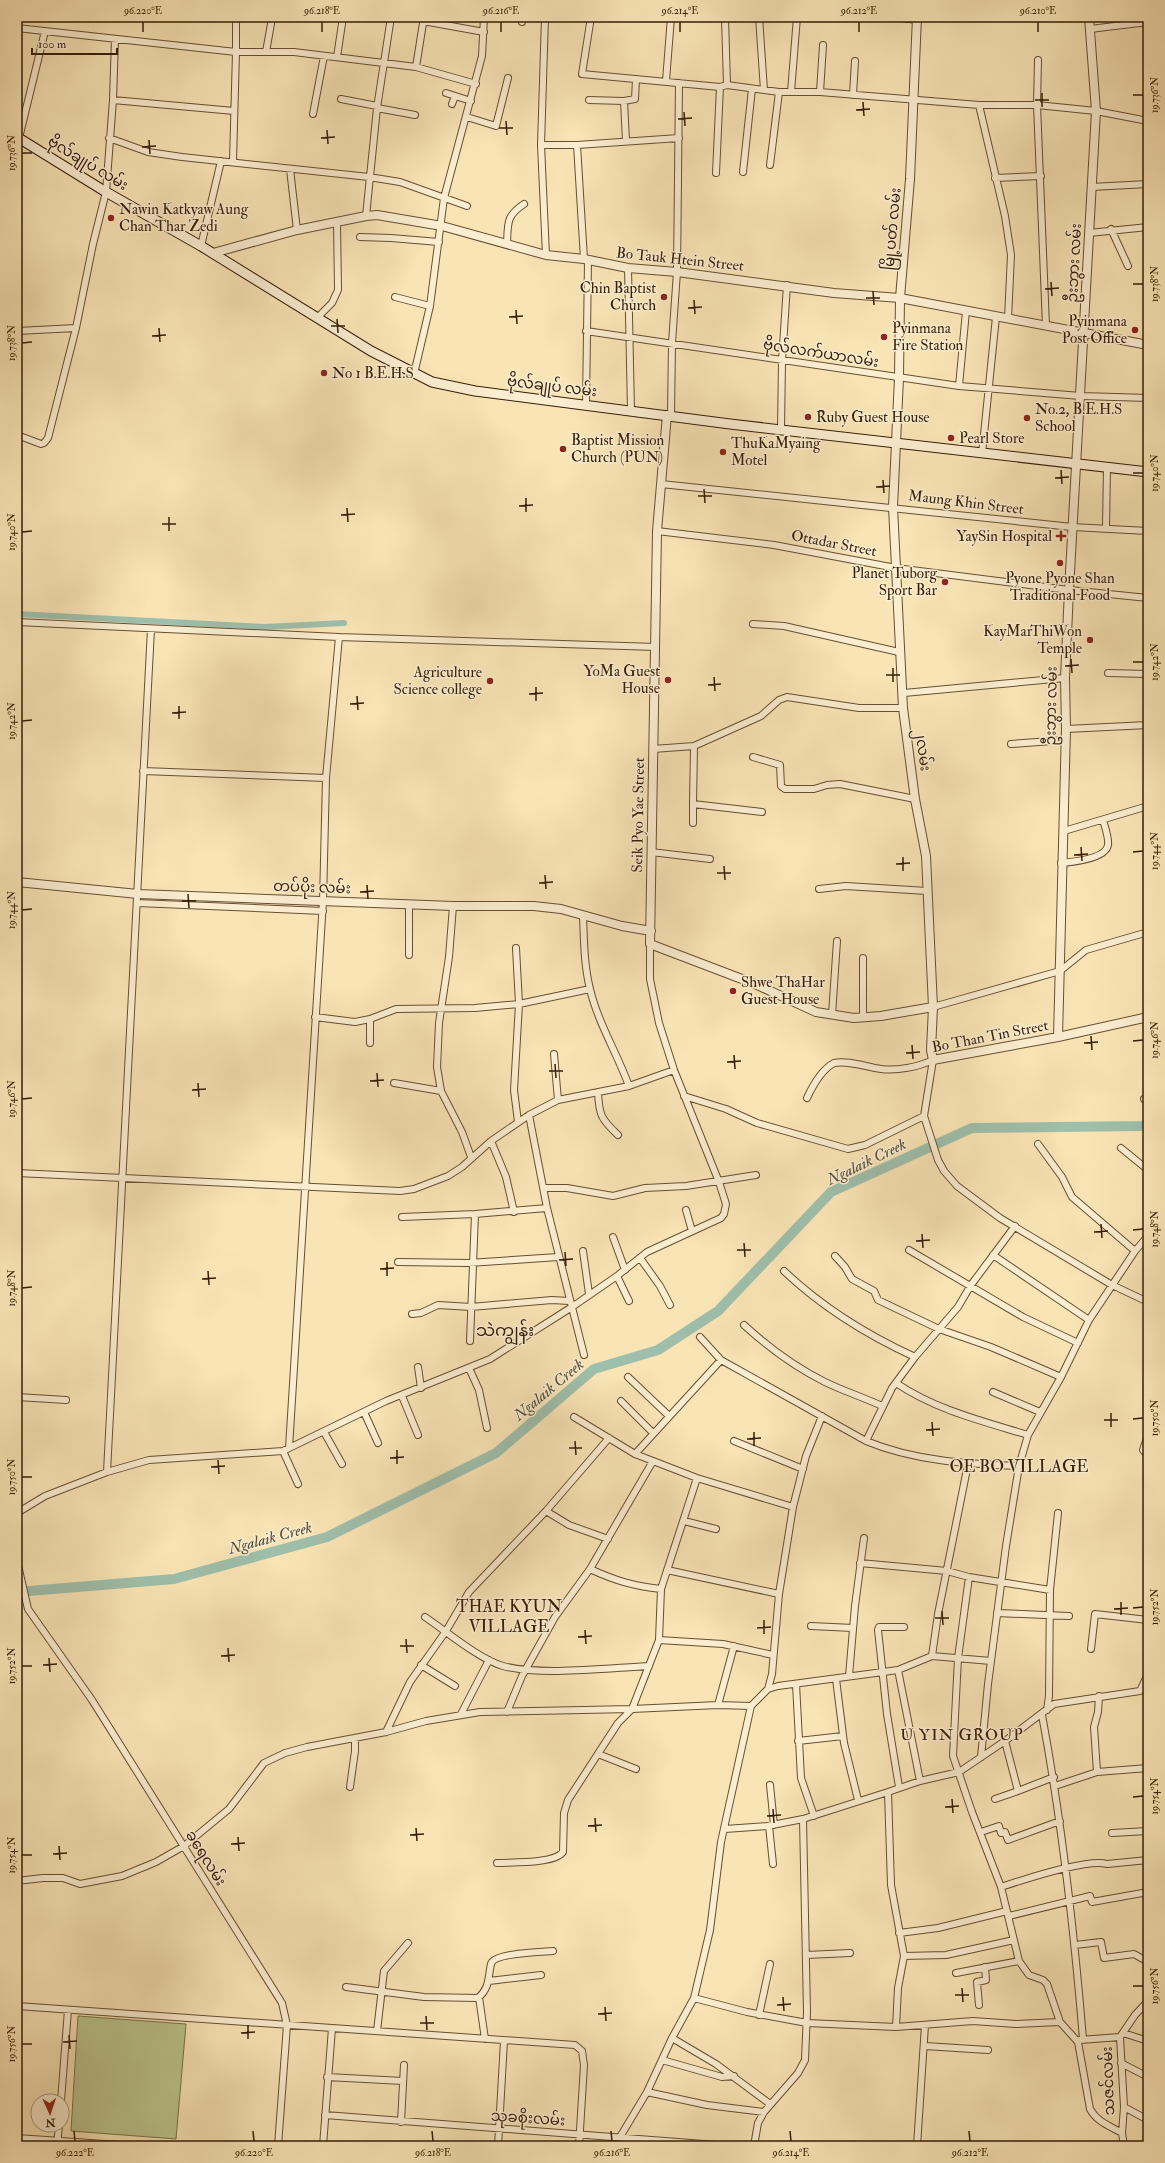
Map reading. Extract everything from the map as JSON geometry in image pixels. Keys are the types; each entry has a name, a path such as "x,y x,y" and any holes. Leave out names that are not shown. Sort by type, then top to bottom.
{"main road":[{"name":"ဗိုလ်ချုပ် လမ်း","path":"18,137 106,192 213,253 371,351 432,382 475,391 781,430 982,454 1107,466 1148,472"}],"street":[{"path":"337,57 344,17"},
{"path":"366,216 377,107 391,17"},
{"path":"414,374 430,306 442,226 444,198 476,84 484,44 484,17"},
{"path":"545,17 542,145 546,255"},
{"path":"591,17 582,74 779,92 820,92 979,105 1037,105 1096,111 1148,122"},
{"path":"666,81 671,17"},
{"path":"716,173 724,86 726,17"},
{"path":"759,17 764,90"},
{"path":"792,92 797,17"},
{"path":"893,17 917,18"},
{"name":"ဦးဘွား လမ်း","path":"1058,1037 1061,863 1064,831 1066,729 1065,678 1068,590 1075,464 1081,396 1096,111 1089,17"},
{"path":"266,52 272,18"},
{"name":"မြို့ပတ် လမ်း","path":"895,443 899,378 900,298 910,179 917,18"},
{"path":"416,67 424,19 484,32"},
{"path":"1090,29 1148,22"},
{"path":"233,161 236,24"},
{"path":"17,28 236,52 294,52 337,57 416,67 476,84"},
{"path":"18,137 46,31"},
{"path":"17,435 40,444 44,443 48,438 76,328 93,244 106,192 113,100 115,39"},
{"path":"820,92 823,45"},
{"path":"313,114 324,56"},
{"path":"1038,60 1037,105 1046,326"},
{"path":"853,95 855,61"},
{"path":"467,117 496,126 508,78"},
{"path":"589,100 624,101 635,99 636,79"},
{"path":"669,415 677,272 679,83"},
{"path":"743,172 752,89"},
{"path":"770,165 779,92"},
{"path":"446,93 471,101"},
{"path":"452,104 455,96"},
{"path":"341,99 416,115"},
{"path":"113,100 234,111"},
{"path":"624,101 626,141"},
{"path":"979,105 1005,216 1011,255 1008,319"},
{"path":"109,138 148,152 369,177 400,182 467,206"},
{"path":"542,145 577,145 679,138"},
{"path":"577,145 586,260 586,405"},
{"path":"201,246 221,161"},
{"path":"290,169 297,230"},
{"path":"995,178 1041,176"},
{"path":"1091,188 1148,184"},
{"path":"507,244 508,220 512,212 524,204"},
{"name":"Bo Tauk Htein Street","path":"213,253 297,230 377,215 442,226 546,255 586,260 628,268 677,272 834,292 900,298 1148,345"},
{"path":"317,318 332,303 338,290 337,222"},
{"path":"1089,233 1111,229 1148,227"},
{"path":"1111,229 1128,266"},
{"path":"360,237 439,242"},
{"path":"628,268 630,411"},
{"path":"781,430 782,361 788,285"},
{"path":"395,297 430,306"},
{"path":"959,386 966,311"},
{"path":"982,454 996,317"},
{"path":"17,331 76,328"},
{"name":"ဗိုလ်လက်ယာလမ်း","path":"586,331 630,336 782,361 959,386 1081,396 1148,398"},
{"name":"Seik Pyo Yae Street","path":"669,415 657,531 650,979 659,1023 674,1070 719,1182 726,1204 724,1214 720,1218 692,1231"},
{"name":"၂လမ်း","path":"895,443 893,507 899,652 904,693 903,708 915,800 926,856 933,1007 931,1050 933,1060"},
{"path":"1106,528 1107,466"},
{"name":"Maung Khin Street","path":"661,484 893,507 1072,527 1148,531"},
{"name":"Ottadar Street","path":"657,531 774,545 896,568 1068,590 1148,598"},
{"path":"17,622 339,637 656,647"},
{"path":"753,624 784,626 899,652"},
{"path":"107,1472 151,629"},
{"path":"298,1484 286,1449 306,1187 315,1017 323,911 326,778 339,637"},
{"path":"1108,673 1148,674"},
{"path":"904,693 1065,678"},
{"path":"653,749 694,746 760,716 779,700 787,697 859,708 903,708"},
{"path":"1066,729 1148,726"},
{"path":"1011,744 1065,740"},
{"path":"693,823 694,746"},
{"path":"753,757 780,764 782,786 785,789 814,789 827,784 840,784 915,800"},
{"path":"143,771 326,778"},
{"path":"694,804 762,812"},
{"path":"1064,831 1148,806"},
{"path":"1061,863 1087,859 1106,849 1109,844 1103,820"},
{"path":"651,852 710,859"},
{"name":"တပ်ပိုး လမ်း","path":"17,882 138,894 453,906 534,906 561,909 622,926 651,931"},
{"path":"819,889 858,887 928,891"},
{"path":"137,903 323,911"},
{"path":"409,904 409,955"},
{"path":"453,906 449,957 439,1023 437,1066 441,1091 462,1132 472,1158"},
{"path":"583,916 584,953 590,989 605,1032 619,1058 630,1086"},
{"path":"650,944 755,984 816,1012 863,1018 933,1007 1060,971 1086,950 1148,932"},
{"path":"832,1015 837,941"},
{"path":"516,948 519,1004 514,1090 518,1122"},
{"path":"863,958 863,1018"},
{"path":"315,1017 355,1022 370,1019 396,1009 475,1008 519,1004 590,989"},
{"name":"Bo Than Tin Street","path":"807,1098 811,1088 821,1074 834,1063 852,1064 882,1070 912,1067 933,1060 1058,1037 1148,1017"},
{"path":"370,1019 370,1043"},
{"path":"554,1054 558,1100"},
{"path":"933,1060 924,1118 938,1160 944,1171 957,1186 1000,1218 1112,1285 1148,1302"},
{"path":"17,1173 389,1191 414,1189 448,1176 462,1167 491,1141 518,1122 558,1100 630,1086 674,1070"},
{"path":"394,1083 441,1091"},
{"path":"598,1092 600,1114 603,1121 618,1135"},
{"path":"684,1096 726,1109 758,1124 848,1149 865,1144 924,1118"},
{"path":"529,1115 558,1257 584,1355"},
{"path":"491,1141 506,1177 514,1212"},
{"path":"1038,1144 1062,1178 1072,1197 1135,1251"},
{"path":"1121,1148 1148,1170"},
{"path":"544,1188 567,1188 613,1196 645,1188 719,1182 756,1175"},
{"path":"402,1217 514,1212 547,1208"},
{"path":"17,1513 45,1496 107,1472 138,1463 166,1457 264,1454 286,1449 386,1401 402,1396 490,1359 572,1307 660,1245 692,1231 686,1210"},
{"path":"470,1341 475,1214"},
{"path":"866,1441 882,1406 896,1384 915,1357 958,1307 971,1285 1015,1226"},
{"path":"982,1757 991,1661 1001,1582 1019,1466 1028,1435 1061,1377 1089,1320 1135,1251 1148,1236"},
{"path":"613,1237 625,1270"},
{"path":"909,1250 971,1285 1023,1317 1078,1343"},
{"path":"583,1251 589,1294"},
{"path":"993,1255 1089,1320"},
{"path":"835,1256 845,1267 852,1279 874,1291 878,1300 939,1329 991,1347 1061,1377"},
{"path":"398,1262 472,1262 558,1257"},
{"path":"640,1258 660,1286 670,1305"},
{"path":"784,1271 827,1308 886,1344 915,1357"},
{"path":"617,1276 630,1301"},
{"path":"412,1314 421,1313 438,1305 471,1307 552,1300 569,1301"},
{"path":"744,1325 766,1345 825,1382 882,1406"},
{"path":"700,1337 721,1360 837,1423 866,1441 886,1449 968,1464 1019,1466"},
{"path":"635,1454 668,1415 721,1360"},
{"path":"418,1367 421,1388"},
{"path":"469,1368 479,1390 487,1428"},
{"path":"628,1377 668,1415"},
{"path":"896,1384 915,1396 951,1412 1028,1435"},
{"path":"993,1392 1040,1412"},
{"path":"402,1396 418,1435"},
{"path":"17,1397 66,1400"},
{"path":"621,1401 653,1433"},
{"path":"364,1412 378,1443"},
{"path":"768,1689 772,1674 779,1594 793,1507 803,1469 822,1416"},
{"path":"574,1417 635,1454 697,1478 793,1507"},
{"path":"324,1432 342,1464"},
{"path":"1148,1435 1143,1450 1148,1456"},
{"path":"386,1732 410,1682 446,1631 470,1592 546,1511 609,1438"},
{"path":"734,1441 803,1469"},
{"path":"507,1712 522,1676 528,1669 554,1617 590,1569 653,1461"},
{"path":"932,1656 968,1464"},
{"path":"497,1863 549,1860 562,1854 564,1845 564,1813 568,1800 618,1722 632,1709 659,1640 662,1589 697,1478"},
{"path":"546,1511 569,1525 608,1539"},
{"path":"1058,1513 1050,1590 1049,1696 1045,1712 1075,1945 1080,2040 1090,2109 1098,2120 1122,2133"},
{"path":"684,1521 716,1529"},
{"path":"849,1676 860,1563 864,1538"},
{"name":"ခရေလမ်း","path":"17,1561 28,1609 92,1700 282,2003 287,2025 278,2146"},
{"path":"860,1563 947,1572 1050,1590"},
{"path":"590,1569 619,1582 635,1586 662,1589"},
{"path":"667,1570 779,1594"},
{"path":"969,1577 958,1658 953,1756 972,1812 1001,1887 1019,1961 1030,1975 1047,1984 1060,2022 1080,2040 1122,2035 1148,2040"},
{"path":"997,1613 1049,1617 1070,1616"},
{"path":"1091,1649 1095,1614 1148,1620"},
{"path":"425,1617 489,1660 503,1666 528,1669 560,1670 649,1666"},
{"path":"811,1626 853,1628"},
{"path":"899,1788 887,1714 884,1671 878,1634 879,1627 904,1627"},
{"path":"659,1640 734,1646 773,1655"},
{"path":"718,1705 734,1646"},
{"path":"620,2137 647,2092 672,2038 694,1998 710,1930 721,1842 751,1706 768,1689 778,1686 898,1670 932,1656 991,1661"},
{"path":"461,1714 489,1660"},
{"path":"421,1665 455,1686"},
{"path":"898,1670 920,1781"},
{"path":"772,1674 778,1686"},
{"path":"725,1829 771,1825 804,1819 858,1800 920,1781 959,1772 1005,1741 1032,1719 1045,1712 1054,1704 1140,1690 1148,1674"},
{"path":"836,1679 843,1736 858,1800"},
{"path":"796,1684 801,1778 814,1816"},
{"path":"1097,1772 1094,1727 1098,1712 1099,1696"},
{"path":"17,1881 42,1878 64,1878 80,1884 122,1876 156,1862 184,1846 229,1809 264,1763 285,1753 386,1732 461,1714 718,1705 751,1706"},
{"path":"798,1741 843,1736"},
{"path":"350,1786 356,1752 355,1738"},
{"path":"1005,1741 1018,1790"},
{"path":"598,1754 636,1769"},
{"path":"1055,1786 1097,1772 1148,1768"},
{"path":"995,1799 1054,1778"},
{"path":"770,1785 773,1864"},
{"path":"888,1792 891,1886 904,1956 898,1988 896,2027"},
{"path":"754,2146 758,2123 764,2112 798,2073 805,2060 807,2023 804,1819"},
{"path":"981,1832 999,1826 1001,1833 1005,1832 1008,1840 1060,1821"},
{"path":"1112,1833 1148,1831"},
{"path":"1001,1887 1037,1875 1066,1868 1101,1862 1107,1864 1148,1860"},
{"path":"899,1933 938,1928 1090,1896 1092,1902 1148,1892"},
{"path":"904,1956 946,1955 1014,1940"},
{"path":"1075,1945 1101,1942 1104,1958 1134,1954 1148,1962"},
{"path":"377,2031 384,1971 408,1943"},
{"path":"485,2039 479,1997 489,1981 491,1964 496,1958 505,1955 553,1951"},
{"path":"806,1955 850,1953"},
{"path":"956,1973 1019,1961"},
{"path":"759,2015 770,1964"},
{"path":"979,2005 978,1982 986,1980 985,1967"},
{"path":"489,1981 541,1975"},
{"path":"346,1987 424,1997 479,1997"},
{"path":"694,1998 759,2015 807,2023 896,2027 973,2021 1016,2024 1060,2022"},
{"name":"သဇင်လမ်း","path":"1124,2146 1122,2133 1124,2107 1121,2063 1122,2035 1135,2015 1148,2001"},
{"path":"17,2006 574,2045 579,2048 584,2057 579,2146"},
{"path":"62,2093 68,2010"},
{"path":"917,2146 925,2046 925,2025"},
{"path":"323,2146 327,2077 332,2028"},
{"path":"672,2038 734,2076 770,2104"},
{"path":"498,2146 504,2040"},
{"path":"925,2046 988,2050"},
{"path":"662,2060 722,2077 734,2076"},
{"path":"1121,2063 1148,2077"},
{"path":"401,2122 404,2065"},
{"path":"327,2077 403,2081"},
{"path":"647,2092 707,2105 764,2112"},
{"path":"1124,2107 1148,2120"},
{"name":"သုခစိုးလမ်း","path":"325,2115 730,2146"},
{"path":"58,2144 59,2133"},
{"path":"17,2138 58,2144 134,2146"}],"green space":[{"path":"78,2016 186,2024 176,2139 71,2131"}],"waterway":[{"path":"17,614 265,627 344,623"},
{"name":"Ngalaik Creek","path":"17,1592 174,1579 327,1537 496,1453 594,1369 658,1350 718,1311 831,1192 972,1128 1142,1126 1148,1124"}],"place":[{"name":"Nawin Katkyaw Aung Chan Thar Zedi","path":"111,218"},
{"name":"Chin Baptist Church","path":"664,297"},
{"name":"Pyinmana Post Office","path":"1135,330"},
{"name":"Pyinmana Fire Station","path":"884,337"},
{"name":"No 1 B.E.H.S","path":"324,373"},
{"name":"Ruby Guest House","path":"808,417"},
{"name":"No.2, B.E.H.S School","path":"1027,418"},
{"name":"Pearl Store","path":"951,438"},
{"name":"Baptist Mission Church (PUN)","path":"563,449"},
{"name":"ThuKaMyaing Motel","path":"723,452"},
{"name":"YaySin Hospital","path":"1061,536"},
{"name":"Pyone Pyone Shan Traditional Food","path":"1060,563"},
{"name":"Planet Tuborg Sport Bar","path":"945,582"},
{"name":"KayMarThiWon Temple","path":"1090,640"},
{"name":"YoMa Guest House","path":"668,680"},
{"name":"Agriculture Science college","path":"490,681"},
{"name":"Shwe ThaHar Guest House","path":"733,991"}],"district":[{"name":"သဲကျွန်း","path":"505,1330"},
{"name":"OE BO VILLAGE","path":"1019,1466"},
{"name":"THAE KYUN VILLAGE","path":"509,1616"},
{"name":"U YIN GROUP","path":"962,1734"}]}
